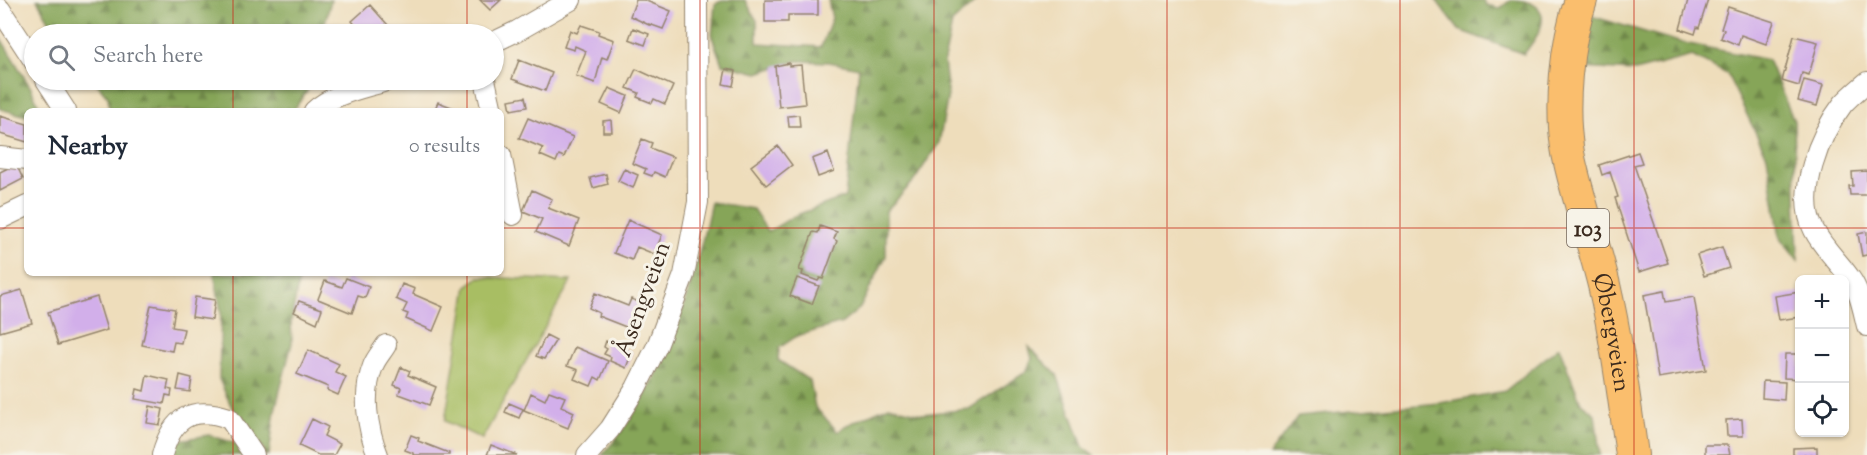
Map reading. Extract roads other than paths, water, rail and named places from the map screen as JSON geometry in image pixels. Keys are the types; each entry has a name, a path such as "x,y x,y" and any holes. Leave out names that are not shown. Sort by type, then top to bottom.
{"main road":[{"name":"Øbergveien","path":"1577,2 1567,78 1565,113 1568,152 1614,328 1632,455"}],"street":[{"name":"Åsengveien","path":"587,455 610,429 636,388 657,346 684,275 698,202 697,0"},
{"path":"504,36 564,2"},
{"path":"0,9 24,46"},
{"path":"1867,82 1844,103 1819,145 1808,185 1808,203 1809,219 1814,231 1852,280 1867,326"},
{"path":"52,90 64,108"},
{"path":"318,108 337,97 358,90"},
{"path":"487,90 491,108"},
{"path":"0,157 24,160"},
{"path":"504,171 513,215"},
{"path":"0,219 24,207"},
{"path":"378,455 372,441 367,391 373,365 386,345"},
{"path":"162,455 175,424 202,412 229,418 254,455"}]}
